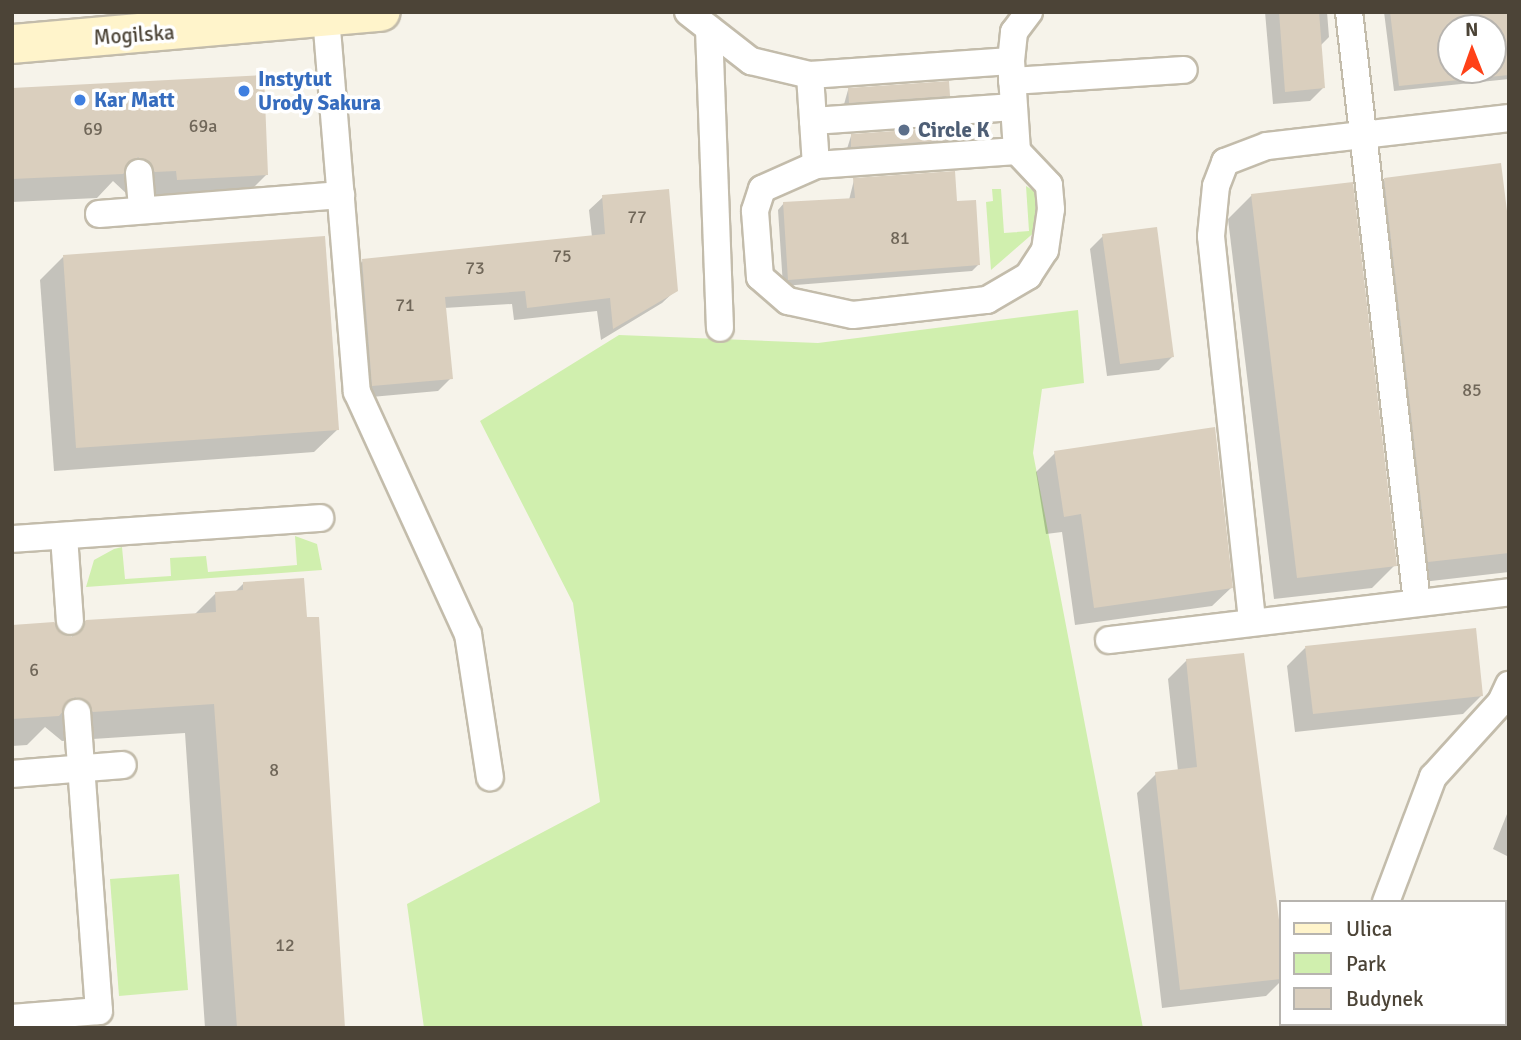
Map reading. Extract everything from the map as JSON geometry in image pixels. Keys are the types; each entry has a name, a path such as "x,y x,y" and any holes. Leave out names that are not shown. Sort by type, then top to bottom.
{"main road":[{"name":"Mogilska","path":"12,44 381,12"}],"lane":[{"path":"688,12 766,69 810,75 1012,83"},
{"path":"1017,151 816,165 762,189 755,211 760,277 788,301 853,315 987,300 1028,276 1049,234 1049,185 1017,151 1012,83 1014,32 1029,12"},
{"path":"1349,12 1359,137 1417,602"},
{"path":"326,17 357,392 468,634 490,777"},
{"path":"709,29 720,328"},
{"path":"813,121 1012,83 1184,70"},
{"path":"810,75 816,165"},
{"path":"1252,620 1211,236 1216,186 1225,162 1267,146 1509,118"},
{"path":"139,173 142,210"},
{"path":"99,214 341,195"},
{"path":"12,539 320,518"},
{"path":"64,536 71,621"},
{"path":"1109,640 1252,620 1509,592"},
{"path":"1387,900 1433,777 1502,702 1509,685"},
{"path":"12,1018 99,1011 78,713"},
{"path":"12,774 123,765"}],"green space":[{"path":"1026,186 1039,194 1037,230 991,270 986,202 993,201 992,189 1001,189 1004,233 1029,231"},
{"path":"1078,310 1084,383 1042,389 1033,453 1143,1028 424,1028 407,904 600,802 573,603 480,421 619,335 818,343"},
{"path":"295,536 317,544 322,570 86,587 94,560 122,547 125,579 171,576 170,558 206,556 208,572 297,565"},
{"path":"179,874 188,990 119,996 110,879"}],"building":[{"path":"1279,12 1319,12 1325,88 1285,92"},
{"path":"1390,12 1509,12 1507,75 1507,14 1437,14 1437,82 1399,86"},
{"path":"264,75 268,175 177,180 176,171 155,172 138,157 123,174 12,179 12,88"},
{"path":"949,81 950,96 849,103 848,88"},
{"path":"952,127 953,140 851,147 851,134"},
{"path":"1501,163 1509,227 1509,553 1428,562 1384,178"},
{"path":"955,171 957,201 976,200 980,265 788,280 783,202 855,198 853,178"},
{"path":"1353,182 1397,566 1297,578 1251,194"},
{"path":"669,189 678,291 613,329 610,298 527,308 525,291 445,297 453,379 372,386 362,259 605,234 602,195"},
{"path":"1157,227 1174,357 1120,364 1102,234"},
{"path":"325,236 339,430 76,448 63,255"},
{"path":"1215,427 1233,588 1094,608 1081,514 1064,517 1054,451"},
{"path":"304,578 307,617 319,617 345,1028 237,1028 214,704 93,712 75,697 59,716 12,719 12,625 54,622 72,637 86,620 216,612 215,592 243,590 243,582"},
{"path":"1476,628 1483,696 1313,714 1305,646"},
{"path":"1244,653 1280,927 1280,979 1180,990 1155,772 1197,767 1186,659"}],"place":[{"name":"Instytut Urody Sakura","path":"244,91"},
{"name":"Kar Matt","path":"80,100"},
{"name":"Circle K","path":"904,130"}]}
